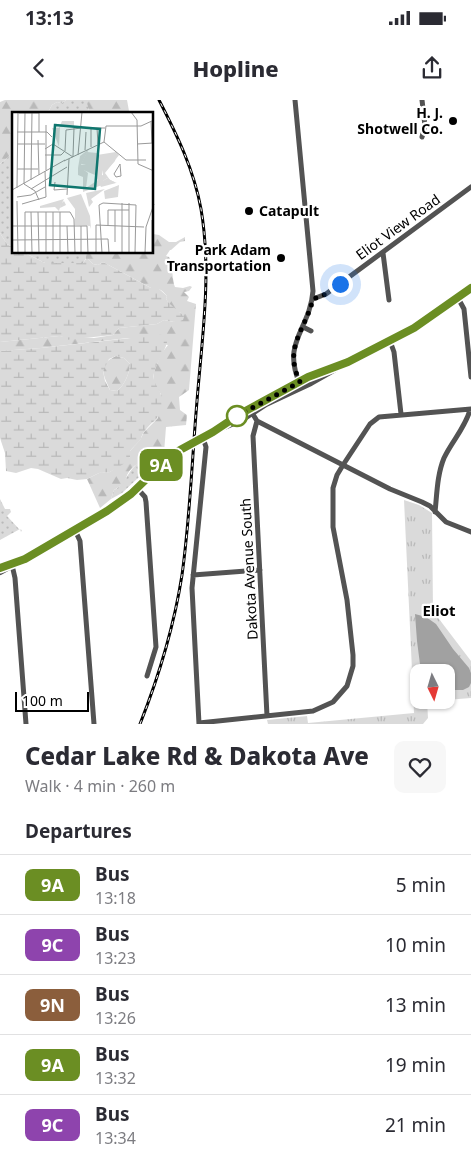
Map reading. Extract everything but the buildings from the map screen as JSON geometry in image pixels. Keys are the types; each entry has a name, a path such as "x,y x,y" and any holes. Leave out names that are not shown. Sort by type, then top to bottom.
{"street":[{"path":"294,100 314,292 293,354 301,385"},
{"path":"422,100 425,126 422,137"},
{"name":"Eliot View Road","path":"313,299 326,294 471,187"},
{"path":"383,252 389,300"},
{"path":"0,572 115,506 171,456 213,432 243,419 251,411 301,385 338,369 425,322 471,288"},
{"path":"458,298 464,309 471,377"},
{"path":"303,327 312,331"},
{"path":"390,341 394,352 401,414"},
{"path":"203,438 206,447 193,575 199,723 304,713 333,702 347,686 351,676 353,655 344,584 333,526 334,482 343,465 374,420 384,415 470,410 465,423 448,450 441,466 435,512"},
{"path":"251,411 257,422 395,492 430,506 446,522 471,532"},
{"name":"Dakota Avenue South","path":"257,422 253,436 267,716"},
{"path":"137,488 146,502 156,646 147,676"},
{"path":"75,530 80,541 94,724"},
{"path":"0,568 12,565"},
{"path":"12,565 15,578 26,724"},
{"path":"193,575 260,570"}],"green space":[{"path":"5,100 66,100 52,105 48,112 12,112 12,154 0,164 0,102"},
{"path":"66,100 87,100 89,112 48,112 52,105 57,102 62,103"},
{"path":"87,100 127,100 130,112 89,112"},
{"path":"12,154 12,247 7,244 0,233 0,164"},
{"path":"0,233 7,244 12,247 12,254 27,254 45,263 83,263 86,259 98,265 103,262 151,288 158,288 167,296 168,302 184,317 183,320 174,322 164,320 157,324 119,328 113,335 65,340 62,336 59,336 0,342"},
{"path":"154,234 159,235 169,242 176,242 185,237 185,241 180,242 166,256 169,257 173,265 170,268 175,287 192,287 189,291 184,292 189,297 187,301 196,304 189,390 179,397 180,410 187,415 186,425 166,427 164,453 153,464 143,463 134,466 128,473 125,483 114,490 111,499 100,508 87,479 99,473 110,472 130,457 130,451 140,440 144,432 158,418 161,394 154,384 154,372 161,354 168,345 128,338 0,351 0,342 59,336 94,338 113,335 119,328 157,324 164,320 174,322 181,313 173,310 166,299 167,296 162,291 151,288 103,262 98,265 86,259 86,254 154,254"},
{"path":"27,254 86,254 87,257 83,263 45,263"},
{"path":"167,334 167,344 154,373 155,382 161,395 161,413 130,451 130,457 127,462 110,472 99,473 87,479 77,480 61,479 31,468 16,473 6,471 5,453 0,438 0,351","holes":["116,356 124,358 130,364 126,379 117,391 110,390 105,381 103,371 109,359"]},
{"path":"116,356 124,358 130,364 126,379 117,391 110,390 103,371 106,363"},
{"path":"146,461 153,464 122,493 111,499 114,490 123,483 132,469 140,462"},
{"path":"0,499 5,509 10,509 11,512 7,516 20,529 0,540"},
{"path":"404,500 419,505 432,513 433,611 471,661 471,698 455,699 455,664 412,664"},
{"path":"414,709 427,709 428,718 423,724 268,724 267,720 307,716 308,723 414,713"}],"shaded area":[{"path":"415,614 426,617 436,624 469,668 471,683 469,687 463,690 455,690 455,664 420,664"}],"railway":[{"path":"140,724 165,651 182,575 189,510 206,281 204,233 198,195 184,153 159,100"}],"bus line":[{"name":"9A","path":"0,568 25,559 107,511 131,494 171,456 240,414 318,372 348,362 414,328 471,288"}],"place":[{"name":"H. J. Shotwell Co.","path":"453,121"},
{"name":"Catapult","path":"249,211"},
{"name":"Park Adam Transportation","path":"281,258"}],"district":[{"name":"Eliot","path":"439,611"}],"route":[{"path":"237,416 300,382 293,354 298,335 308,316 313,299 326,294 340,284"}]}
